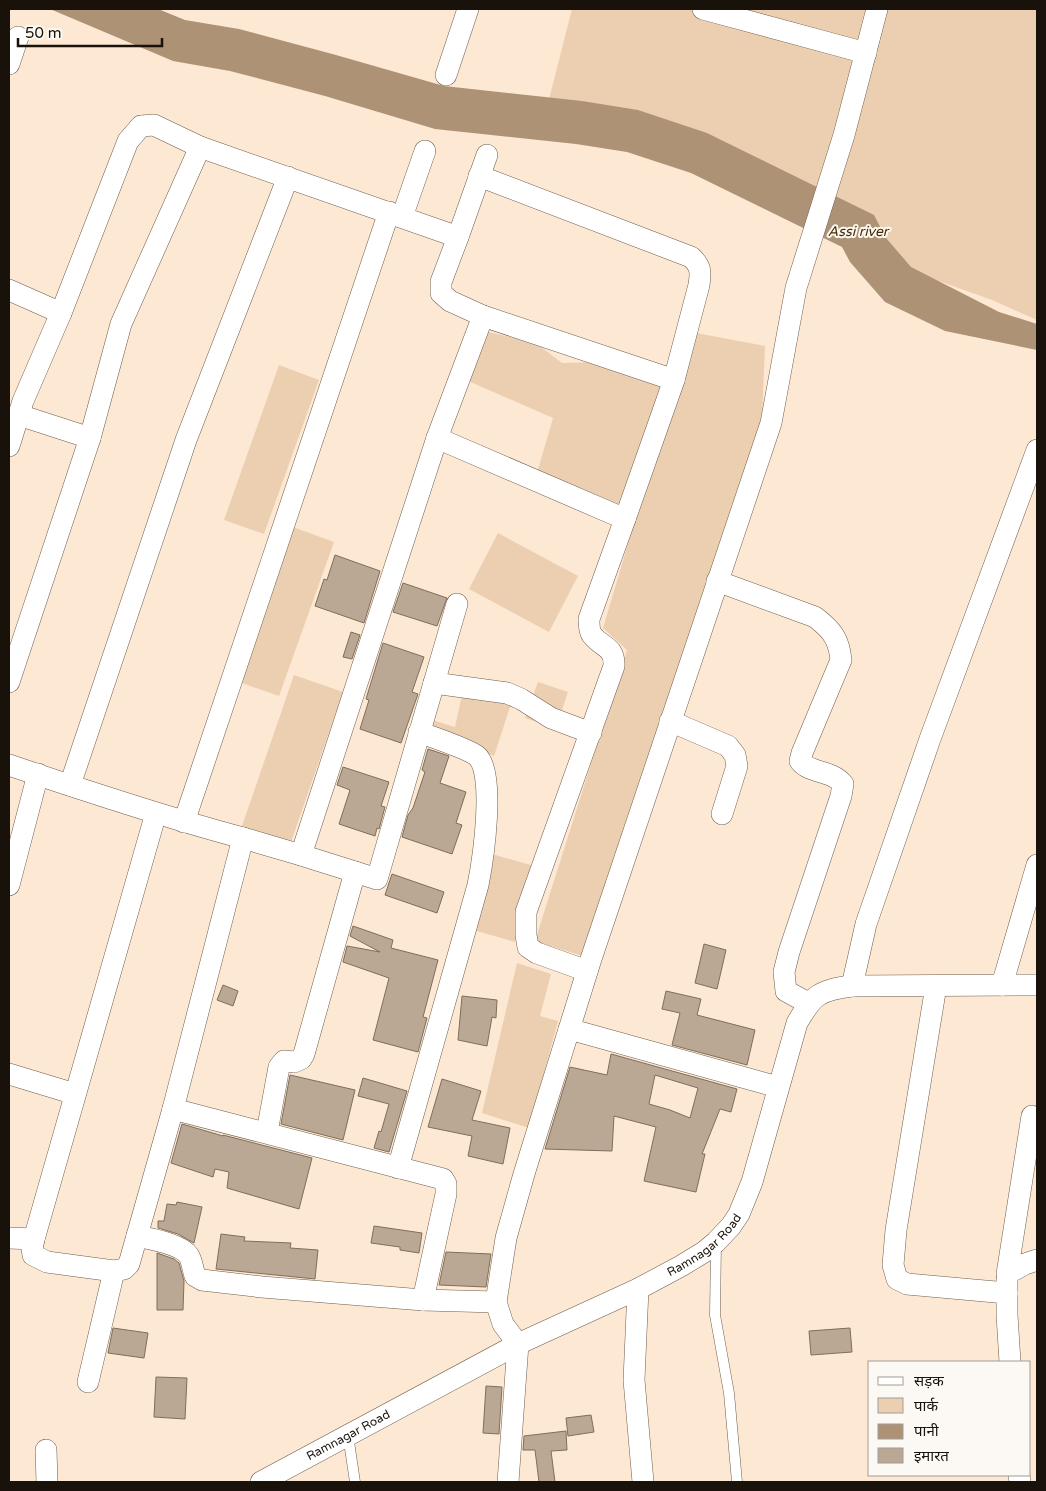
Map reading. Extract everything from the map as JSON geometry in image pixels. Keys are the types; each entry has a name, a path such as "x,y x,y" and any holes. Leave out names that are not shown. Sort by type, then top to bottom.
{"street":[{"path":"446,75 468,9"},
{"path":"702,9 866,53"},
{"path":"508,1482 518,1344 503,1324 496,1302 506,1238 521,1183 587,971 771,422 796,288 844,135 877,9"},
{"path":"9,64 18,37"},
{"path":"9,445 19,415 128,141 141,126 154,125 200,147 458,236"},
{"path":"9,682 90,438 121,324 200,147"},
{"path":"184,822 395,214 425,151"},
{"path":"487,155 441,282 441,292 450,301 483,316 674,380"},
{"path":"479,176 692,257 698,264 701,273 674,380 589,619 592,635 610,650 614,657 614,666 526,912 528,947 537,953 587,971"},
{"path":"70,785 186,440 288,177"},
{"path":"9,290 61,313"},
{"path":"301,855 437,438 483,316"},
{"path":"19,415 90,438"},
{"path":"437,438 625,519"},
{"path":"852,986 866,924 930,739 1037,450"},
{"path":"717,581 815,617 829,628 840,647 841,660 800,761 804,766 837,777 843,784 841,796 788,952 784,972 786,991 808,1003 820,993 852,986 1037,985"},
{"path":"9,765 184,822 301,855 376,879 457,604"},
{"path":"434,683 515,695 551,718 591,733"},
{"path":"670,721 728,746 735,755 737,766 722,814"},
{"path":"398,1168 478,885 485,850 487,786 483,762 476,755 420,732"},
{"path":"9,884 38,774"},
{"path":"156,813 34,1239 33,1255 40,1260 114,1271 124,1269 129,1264 243,838"},
{"path":"1002,985 1037,866"},
{"path":"267,1132 279,1066 284,1061 294,1062 301,1060 304,1054 355,872"},
{"path":"936,986 896,1230 893,1265 897,1279 907,1284 1007,1284 1024,1264 1037,1260"},
{"name":"Ramnagar Road","path":"261,1482 518,1344 638,1289 681,1266 716,1242 739,1214 752,1182 797,1023 808,1003"},
{"path":"569,1029 778,1087"},
{"path":"9,1074 75,1094"},
{"path":"172,1109 443,1179 446,1184 446,1194 423,1300"},
{"path":"1010,1361 1006,1315 1007,1284 1032,1116"},
{"path":"137,1236 184,1251 189,1256 195,1276 202,1280 262,1287 423,1300 496,1302"},
{"path":"9,1238 34,1239"},
{"path":"88,1382 114,1271"},
{"path":"638,1289 634,1380 643,1482"},
{"path":"46,1450 47,1482"}],"lane":[{"path":"716,1242 715,1315 729,1392 737,1482"},
{"path":"348,1435 355,1482"}],"green space":[{"path":"572,9 1037,9 1037,320 992,300 883,261 851,221 546,111"},
{"path":"480,330 536,343 562,363 639,361 660,387 622,506 537,473 553,418 466,380"},
{"path":"691,332 765,346 762,417 586,957 535,941 627,650 603,628"},
{"path":"279,365 319,380 264,534 224,520"},
{"path":"293,527 334,542 279,696 239,682"},
{"path":"498,533 578,576 549,632 469,589"},
{"path":"294,675 343,692 291,842 242,826"},
{"path":"538,682 568,692 556,728 525,718"},
{"path":"462,695 512,701 494,756 430,731 432,720 455,727"},
{"path":"492,854 534,866 515,942 473,930"},
{"path":"517,963 551,974 540,1016 558,1021 529,1128 482,1113"}],"water":[{"name":"Assi river","path":"50,9 158,9 185,20 239,29 444,86 582,101 638,110 707,133 874,215 886,238 911,267 999,312 1037,324 1037,350 945,331 885,302 850,262 842,247 691,173 627,152 576,144 435,129 325,96 230,71 173,61"}],"building":[{"path":"335,555 380,571 364,623 315,606 324,579 327,580"},
{"path":"403,583 447,598 437,626 393,612"},
{"path":"351,632 360,635 352,659 343,657"},
{"path":"383,643 424,657 412,692 418,694 401,743 360,729 369,700 366,699"},
{"path":"428,749 449,756 440,783 466,792 456,823 462,825 452,854 402,837 408,815 413,808 425,772 422,770"},
{"path":"343,767 389,782 381,806 385,807 375,836 339,824 350,790 337,785"},
{"path":"392,874 444,892 437,913 385,895"},
{"path":"353,926 393,940 391,948 438,960 423,1017 427,1018 418,1052 373,1040 389,978 343,962 347,946 380,952 350,936"},
{"path":"704,944 726,950 717,989 695,983"},
{"path":"223,985 238,991 233,1006 217,1000"},
{"path":"666,991 701,999 697,1015 755,1030 747,1065 672,1045 680,1013 662,1009"},
{"path":"462,996 497,1000 496,1018 492,1017 487,1046 458,1040"},
{"path":"611,1054 737,1089 731,1112 720,1109 702,1154 705,1154 696,1192 644,1181 656,1127 614,1116 612,1151 545,1149 570,1067 607,1075","holes":["655,1075 698,1088 690,1118 649,1104"]},
{"path":"290,1075 355,1090 343,1140 281,1124"},
{"path":"363,1078 407,1091 389,1152 374,1148 389,1104 358,1096"},
{"path":"442,1079 481,1091 472,1120 510,1128 503,1164 468,1156 472,1136 428,1127"},
{"path":"182,1124 312,1158 299,1209 227,1188 229,1172 215,1169 213,1177 171,1163"},
{"path":"177,1202 202,1207 194,1243 178,1234 158,1228 158,1221 164,1221 167,1204 176,1205"},
{"path":"374,1226 422,1233 419,1253 400,1250 400,1247 371,1243"},
{"path":"221,1234 245,1237 244,1241 291,1243 290,1248 318,1250 315,1279 216,1269"},
{"path":"446,1252 491,1254 486,1287 439,1285"},
{"path":"157,1253 174,1259 179,1263 184,1281 183,1310 157,1310"},
{"path":"113,1328 148,1333 144,1358 108,1353"},
{"path":"850,1328 852,1352 811,1355 809,1331"},
{"path":"156,1377 187,1378 185,1419 154,1417"},
{"path":"486,1386 502,1387 499,1434 483,1433"},
{"path":"591,1415 594,1432 568,1436 566,1418"},
{"path":"566,1431 567,1450 551,1451 555,1482 539,1482 535,1450 523,1450 524,1436"}]}
